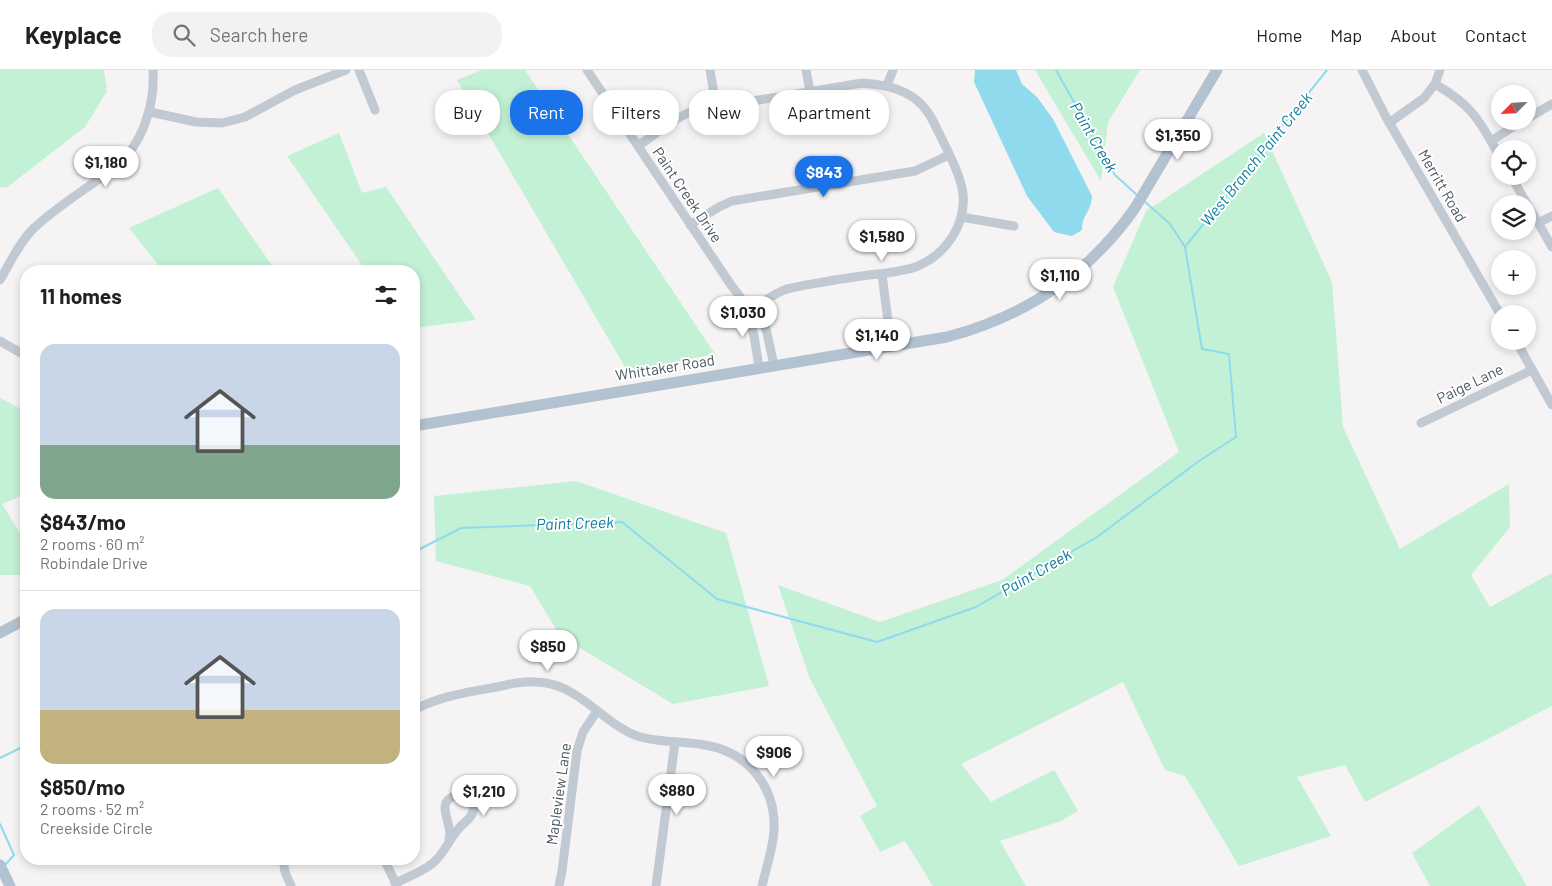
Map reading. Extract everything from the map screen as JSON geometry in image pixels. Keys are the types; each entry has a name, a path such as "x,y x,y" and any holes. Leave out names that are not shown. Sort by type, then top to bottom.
{"main road":[{"name":"Whittaker Road","path":"420,425 891,345 924,342 967,332 995,322 1035,302 1065,282 1087,264 1121,228 1135,208 1217,70"},
{"path":"0,633 20,622"},
{"path":"0,865 10,886"}],"street":[{"path":"0,280 19,247 33,229 117,165 136,143 150,112 154,70"},
{"path":"150,112 196,122 222,123 245,117 296,90 346,70"},
{"path":"359,70 375,110"},
{"name":"Paint Creek Drive","path":"587,70 750,310 756,313 763,322 774,365"},
{"path":"710,70 713,90"},
{"path":"806,70 810,90"},
{"path":"888,85 893,70"},
{"name":"Merritt Road","path":"1362,70 1389,123 1495,305"},
{"path":"1389,123 1414,106 1435,84 1440,70"},
{"path":"750,310 784,290 912,268 934,257 953,237 961,217 963,193 949,155 932,119 922,105 906,93 888,85 862,83 816,90"},
{"path":"1435,84 1472,111 1491,141"},
{"path":"1536,113 1552,104"},
{"path":"638,146 684,114 689,113"},
{"path":"1493,140 1508,130"},
{"path":"690,224 732,201 915,171 949,155"},
{"path":"1538,223 1552,216"},
{"path":"961,217 1014,226"},
{"path":"1536,220 1552,247"},
{"path":"882,274 891,345"},
{"name":"Paint Creek Drive","path":"750,310 749,317 759,368"},
{"path":"0,341 20,353"},
{"path":"1521,350 1552,405"},
{"name":"Paige Lane","path":"1421,423 1532,370"},
{"path":"420,707 453,694 522,682 536,682 553,685 574,694 622,729 638,736 704,745 725,750 748,765 761,779 771,801 774,833 762,886"},
{"name":"Mapleview Lane","path":"558,886 562,870 577,751 583,732 597,711"},
{"path":"656,886 675,742"},
{"path":"387,865 396,884 433,863 443,852 449,840 469,819 473,811 472,803 463,796 451,798 446,804 445,812 450,830 449,840"},
{"path":"284,865 291,886"}],"green space":[{"path":"0,70 104,70 107,91 85,127 6,188 0,187"},
{"path":"482,70 525,70 538,90 510,90 510,135 568,135 715,354 654,366 629,374 489,135 500,135 500,90 463,90 457,80"},
{"path":"1035,70 1140,70 1108,122 1101,181"},
{"path":"339,133 362,193 386,187 476,320 420,327 420,265 362,265 287,156"},
{"path":"1264,133 1332,282 1343,427 1400,549 1509,484 1510,527 1471,575 1490,607 1552,573 1552,706 1365,802 1345,765 1297,777 1331,836 1239,866 1185,776 1165,770 1123,682 961,764 991,802 1054,770 1078,811 1061,821 1000,841 1026,886 933,886 905,841 880,852 860,816 877,806 810,679 778,585 880,622 1002,580 1179,452 1113,287 1146,211"},
{"path":"218,188 272,265 158,265 129,228"},
{"path":"0,398 20,409 20,496 2,504 20,533 20,575 0,575"},
{"path":"576,481 726,533 769,686 673,704 560,636 530,586 436,561 434,496"},
{"path":"1479,805 1527,886 1430,886 1412,853"}],"water":[{"path":"975,70 1016,70 1022,84 1037,97 1053,119 1092,196 1090,206 1083,220 1082,230 1072,236 1054,232 1027,196 974,82"}],"waterway":[{"name":"Paint Creek","path":"1056,70 1115,175 1137,195"},
{"name":"West Branch Paint Creek","path":"1185,247 1327,70"},
{"name":"Paint Creek","path":"420,549 461,528 622,522 717,599 877,642 976,607 1097,537 1199,461 1236,437 1229,354 1202,349 1185,247 1170,224 1144,201"},
{"name":"Paint Creek","path":"0,758 20,748"},
{"name":"Paint Creek","path":"0,824 14,855 5,865"}]}
